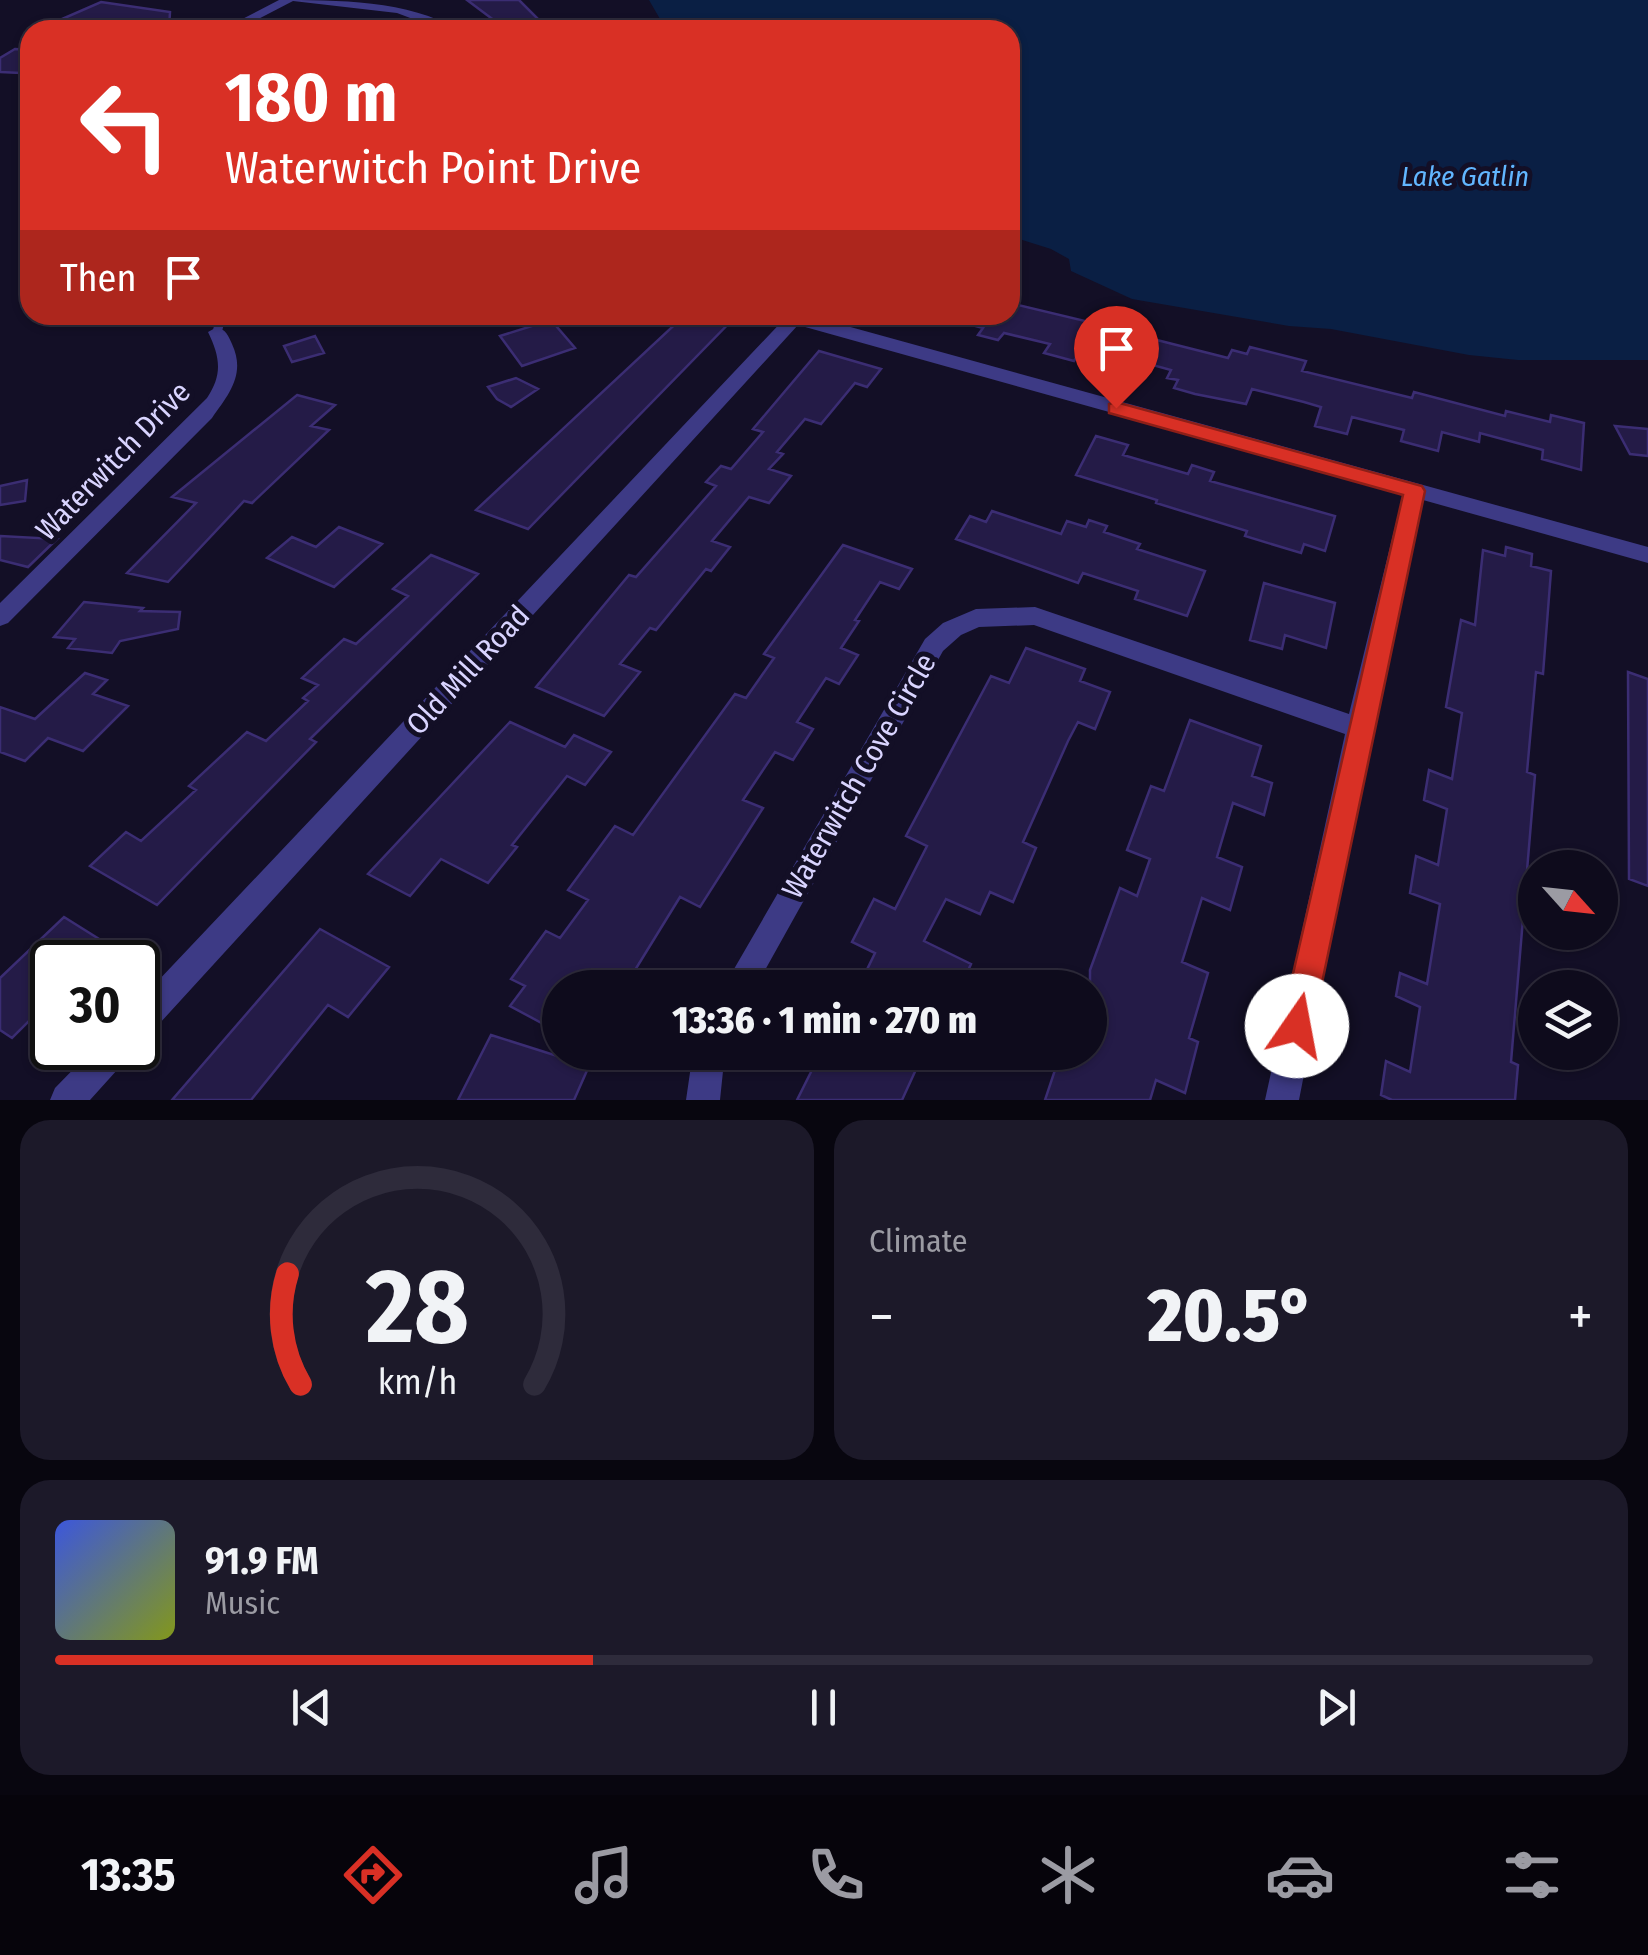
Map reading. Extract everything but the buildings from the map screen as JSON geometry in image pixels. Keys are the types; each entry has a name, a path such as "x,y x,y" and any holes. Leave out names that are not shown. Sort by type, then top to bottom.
{"street":[{"path":"247,20 288,0"},
{"path":"298,0 403,12 424,20"},
{"name":"Waterwitch Drive","path":"0,617 205,414 224,389 231,369 220,325"},
{"name":"Old Mill Road","path":"160,1000 790,325"},
{"path":"825,325 1648,555"},
{"path":"1282,1100 1414,491"},
{"name":"Waterwitch Cove Circle","path":"748,970 934,645 952,629 976,618 1035,616 1360,728"},
{"path":"67,1100 95,1070"},
{"path":"703,1100 706,1070"}],"water":[{"name":"Lake Gatlin","path":"649,0 1648,0 1648,360 1518,360 1469,355 1331,329 1289,326 1132,299 1071,271 1069,259 1020,239 1020,20 660,19"}],"route":[{"path":"1116,408 1414,491 1297,1026"}]}
